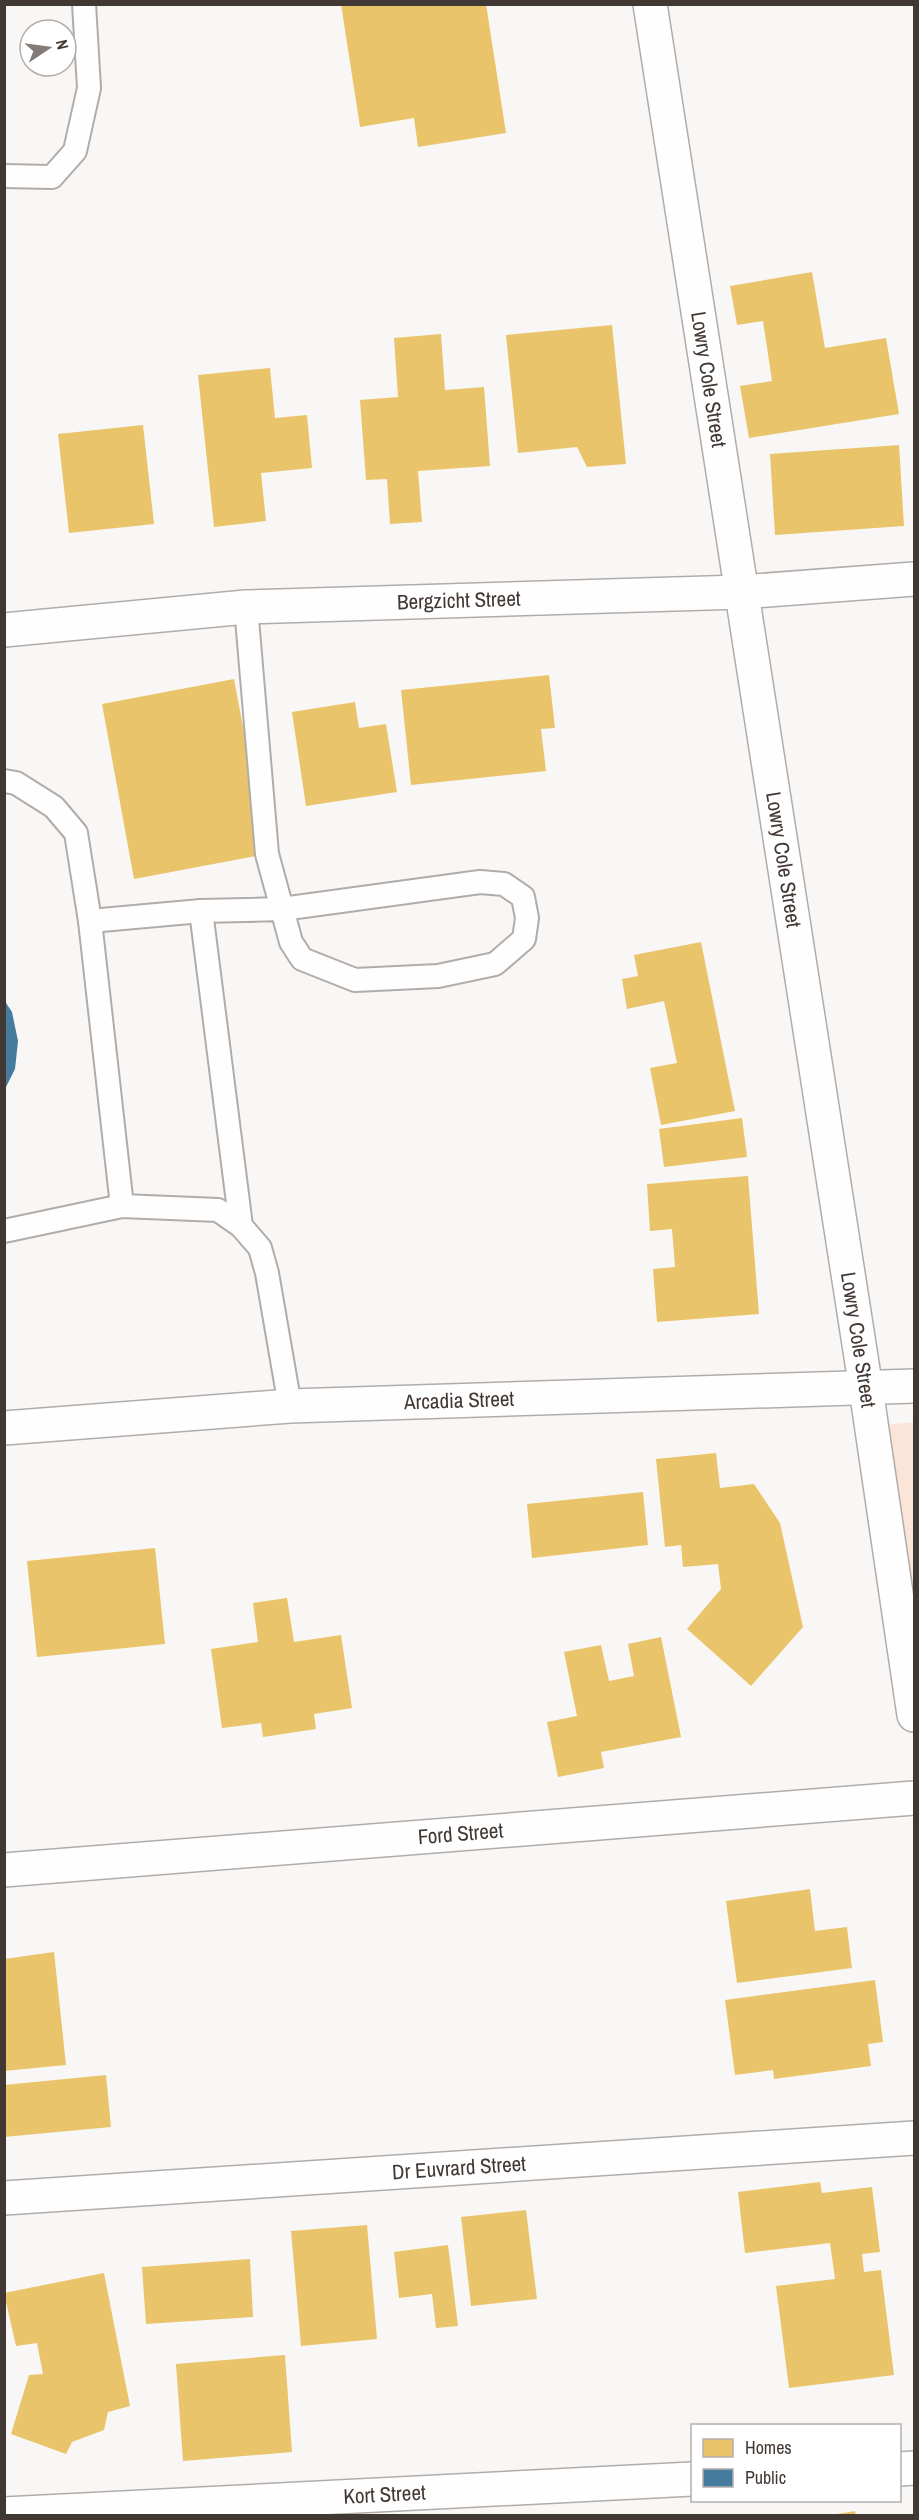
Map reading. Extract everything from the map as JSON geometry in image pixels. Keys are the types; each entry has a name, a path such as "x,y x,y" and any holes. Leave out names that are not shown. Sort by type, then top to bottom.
{"street":[{"name":"Lowry Cole Street","path":"650,4 915,1715"},
{"name":"Bergzicht Street","path":"4,630 246,607 741,592 915,579"},
{"name":"Arcadia Street","path":"4,1428 290,1406 915,1386"},
{"name":"Ford Street","path":"4,1870 915,1798"},
{"name":"Dr Euvrard Street","path":"4,2198 915,2138"},
{"name":"Kort Street","path":"4,2514 691,2479"}],"lane":[{"path":"4,176 52,177 75,151 89,88 84,4"},
{"path":"90,921 201,911 282,909 480,882 504,884 523,897 527,918 524,939 495,964 438,976 355,980 302,959 291,942 282,909 267,854 246,607"},
{"path":"4,781 16,783 54,807 76,833 90,921 122,1206"},
{"path":"201,911 241,1226"},
{"path":"4,1231 122,1206 218,1210 241,1226 260,1248 267,1273 290,1406"}],"shaded area":[{"path":"914,1422 914,1693 875,1426"}],"building: Homes":[{"path":"341,4 486,4 506,133 418,147 414,118 360,127"},
{"path":"812,272 825,348 886,338 899,414 749,438 740,386 772,381 763,321 737,325 730,286"},
{"path":"612,325 626,464 587,467 577,447 518,453 506,335"},
{"path":"441,334 445,390 484,387 490,466 418,471 422,522 390,524 387,479 366,480 360,400 398,397 394,338"},
{"path":"270,368 275,418 307,415 312,468 261,473 266,521 214,527 198,375"},
{"path":"143,425 154,524 69,533 58,434"},
{"path":"899,445 904,526 775,535 770,454"},
{"path":"549,675 555,728 541,729 546,771 411,785 401,690"},
{"path":"234,679 267,854 134,879 102,704"},
{"path":"355,702 359,728 386,724 397,792 306,806 292,712"},
{"path":"701,942 735,1111 661,1125 650,1068 677,1063 664,1001 627,1009 622,979 638,976 634,955"},
{"path":"742,1118 747,1157 664,1167 659,1129"},
{"path":"748,1176 759,1314 657,1322 653,1269 675,1267 672,1229 650,1231 647,1184"},
{"path":"716,1453 720,1488 754,1484 780,1523 803,1627 751,1686 687,1629 721,1589 718,1564 683,1567 681,1545 665,1547 656,1459"},
{"path":"643,1492 648,1545 532,1558 527,1504"},
{"path":"155,1548 165,1644 37,1657 27,1561"},
{"path":"287,1598 294,1642 341,1635 352,1708 314,1714 316,1729 263,1737 261,1723 222,1728 211,1649 258,1642 253,1603"},
{"path":"661,1637 681,1737 601,1752 604,1768 558,1777 547,1722 577,1716 564,1652 601,1645 609,1681 634,1676 628,1644"},
{"path":"810,1889 815,1931 847,1927 852,1968 737,1983 726,1901"},
{"path":"54,1952 66,2065 4,2071 4,1959"},
{"path":"875,1980 883,2042 868,2044 871,2066 774,2079 773,2070 735,2075 725,2000"},
{"path":"106,2075 111,2127 4,2137 4,2085"},
{"path":"820,2182 822,2193 872,2187 880,2252 862,2254 864,2272 881,2270 894,2375 789,2388 776,2286 835,2279 830,2243 745,2253 738,2192"},
{"path":"526,2210 537,2299 471,2306 461,2217"},
{"path":"367,2225 377,2339 301,2346 291,2231"},
{"path":"448,2245 458,2326 436,2328 432,2294 399,2298 394,2252"},
{"path":"250,2259 253,2317 146,2324 142,2267"},
{"path":"104,2273 130,2406 108,2412 104,2430 72,2442 66,2454 11,2434 29,2375 43,2374 37,2343 16,2346 4,2293"},
{"path":"285,2355 292,2452 183,2461 176,2364"},
{"path":"855,2511 856,2516 837,2516 837,2514"}],"building: Public":[{"path":"4,1000 12,1012 18,1041 15,1069 4,1091"}]}
